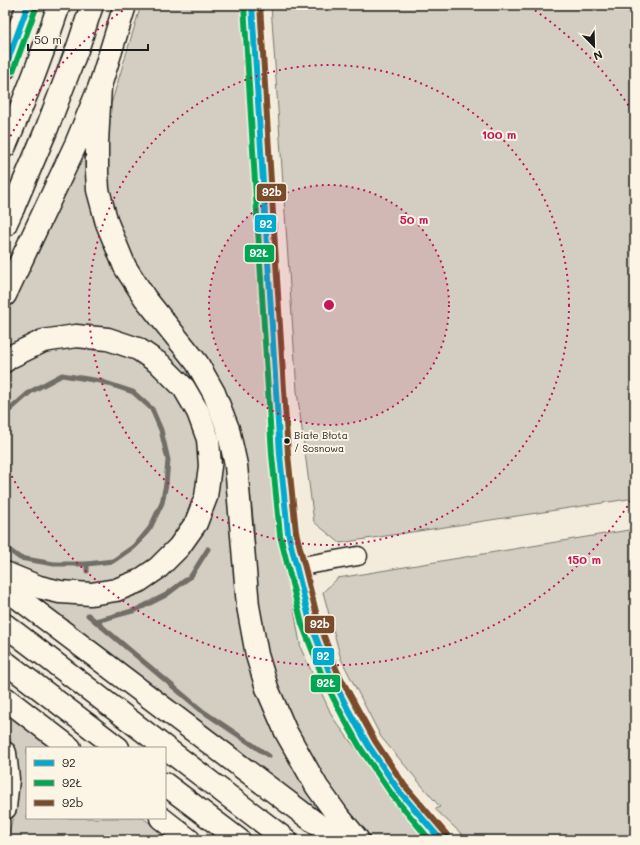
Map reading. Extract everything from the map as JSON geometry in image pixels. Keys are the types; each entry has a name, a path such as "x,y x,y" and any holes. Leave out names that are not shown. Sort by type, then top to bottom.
{"main road":[{"path":"5,68 28,5"},
{"path":"5,146 44,48 59,5"},
{"path":"9,217 47,128 78,47 92,5"},
{"path":"5,295 76,144 100,86 125,5"},
{"path":"100,86 97,172 98,190 107,223 125,267 145,298 197,363 214,393 228,429 236,465 248,606 257,655 267,688 286,732 317,787 358,840"},
{"path":"5,361 10,356 43,340 76,336 108,339 138,349 160,364 184,388 198,412 208,439 210,466 206,497 196,523 179,548 158,568 139,581 116,590 91,594 60,592 39,587 5,573"},
{"path":"5,588 338,840"},
{"path":"5,624 165,747"},
{"path":"5,662 117,747"},
{"path":"5,698 69,747"},
{"path":"166,748 286,840"},
{"path":"5,753 8,779 5,808"},
{"path":"166,785 239,840"},
{"path":"162,819 189,840"}],"street":[{"path":"252,5 280,455 288,533 310,622 330,674 368,744 399,791 441,840"},
{"path":"296,567 358,556"}],"shaded area":[{"path":"5,5 18,5 5,40"},
{"path":"141,5 246,5 271,473 301,649 333,718 381,782 430,840 369,840 360,831 323,782 285,712 268,659 257,597 254,526 248,472 238,434 173,318 131,257 106,194 109,111"},
{"path":"271,5 635,5 635,498 340,543 314,522 297,391"},
{"path":"84,145 86,184 94,222 111,262 168,337 209,399 229,459 245,628 332,824 28,594 163,576 218,452 141,340 5,348 5,319 42,242"},
{"path":"88,344 134,357 171,386 195,427 200,451 200,474 196,498 187,520 157,557 137,571 115,580 92,585 45,581 5,563 5,370 41,350"},
{"path":"635,529 635,840 468,840 435,809 440,807 381,737 341,659 323,592 338,578"},
{"path":"5,712 51,747 26,747 26,819 144,819 172,840 7,840 15,809 14,751 5,724"}],"waterway":[{"path":"5,414 30,392 62,375 100,381 133,392 152,409 161,430 168,460 166,484 162,503 150,528 136,545 113,561 87,564 54,564 20,558 5,547"},
{"path":"95,621 136,610 166,595 191,576 208,549"},
{"path":"87,564 87,571"},
{"path":"88,615 201,710 269,756"}],"transit line":[{"name":"92","path":"5,68 28,5"},
{"name":"92Ł","path":"244,5 272,455 280,535 302,624 323,678 361,749 393,796 430,840"},
{"name":"92","path":"252,5 280,455 288,533 310,622 330,674 368,745 399,791 441,840"},
{"name":"92b","path":"260,5 288,454 296,532 318,620 337,671 375,741 405,786 447,835"},
{"name":"92Ł","path":"13,71 36,8"}],"place":[{"name":"Białe Błota / Sosnowa","path":"287,441"}]}
